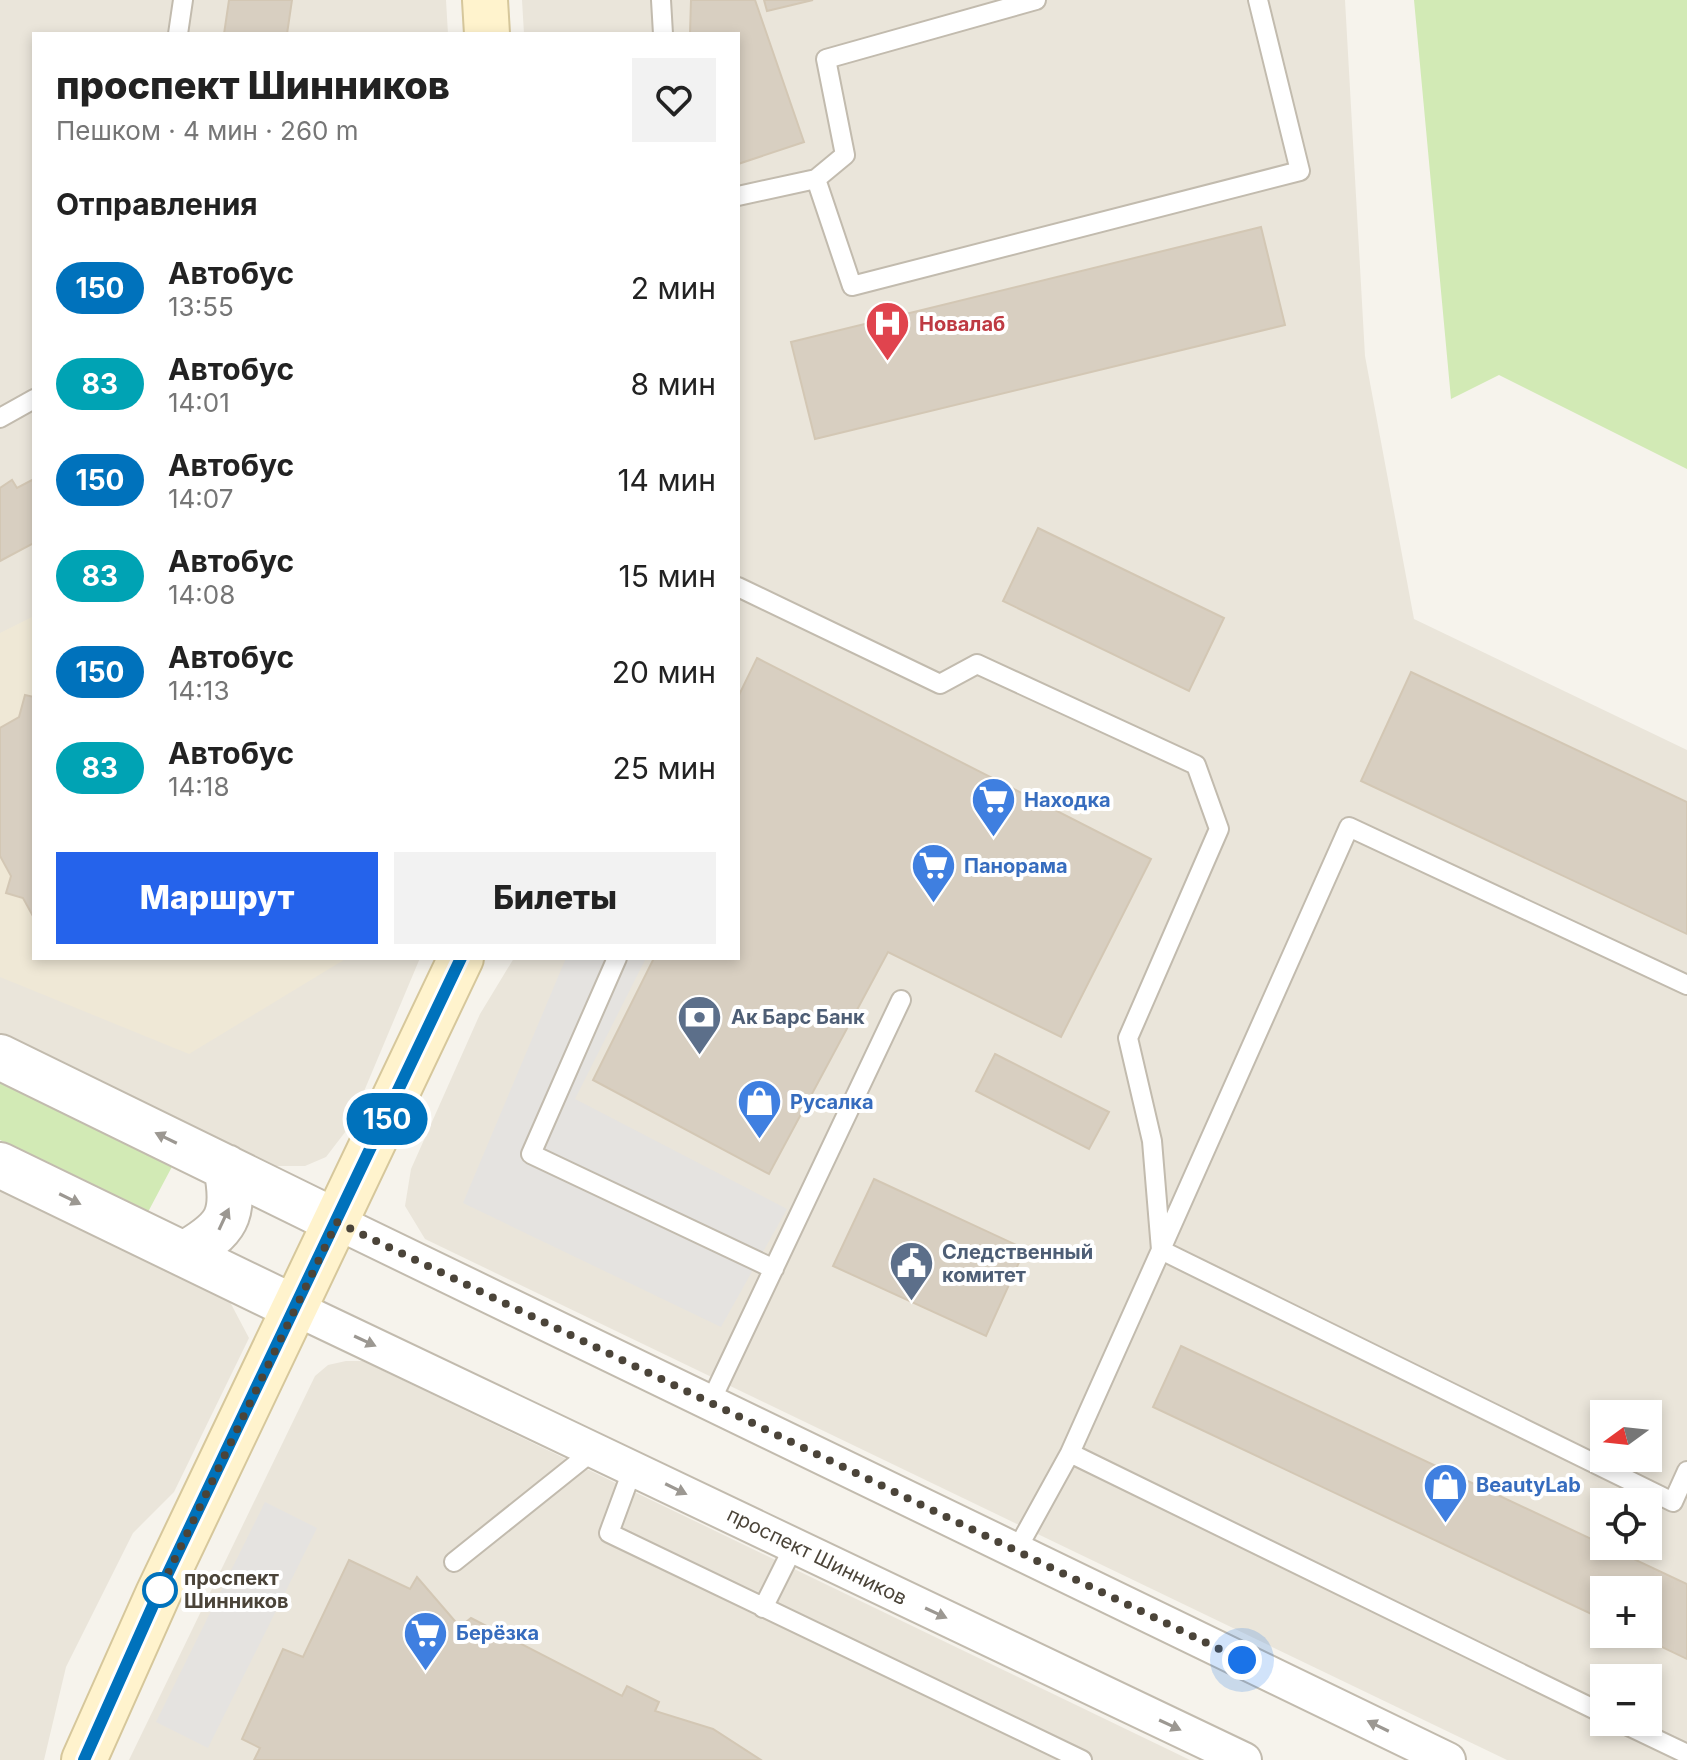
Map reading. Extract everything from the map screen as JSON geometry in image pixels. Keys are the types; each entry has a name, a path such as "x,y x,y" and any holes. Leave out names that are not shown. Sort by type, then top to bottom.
{"main road":[{"path":"485,0 487,32"},
{"path":"84,1760 158,1594 460,960"}],"street":[{"path":"0,1057 1448,1760"},
{"name":"проспект Шинников","path":"0,1165 1236,1758"},
{"path":"184,1254 217,1235 232,1200 226,1167"}],"lane":[{"path":"178,32 183,0"},
{"path":"661,0 663,32"},
{"path":"740,196 816,179 845,155 826,59 1036,0"},
{"path":"816,179 852,286 1300,171 1258,0"},
{"path":"0,418 32,400"},
{"path":"740,588 940,684 977,664 1196,765 1219,829 1128,1038 1152,1141 1161,1250"},
{"path":"1016,1551 1070,1453 1349,827 1687,985"},
{"path":"616,960 531,1154 774,1269"},
{"path":"710,1403 901,1000"},
{"path":"1161,1250 1673,1502 1687,1471"},
{"path":"454,1562 594,1450"},
{"path":"1070,1453 1590,1707"},
{"path":"633,1468 609,1533 1082,1760"},
{"path":"763,1608 794,1546"},
{"path":"1649,1736 1687,1754"}],"shaded area":[{"path":"0,0 446,0 448,32 32,32 32,960 419,960 349,1127 326,1157 305,1166 265,1166 0,1038"},
{"path":"522,0 1345,0 1365,356 1414,619 1687,750 1687,1760 1507,1760 425,1239 405,1206 411,1169 480,1014 513,960 740,960 740,32 524,32"},
{"path":"32,617 32,960 344,960 189,1054 0,977 0,633"},
{"path":"565,960 645,960 575,1099 787,1209 721,1327 463,1203"},
{"path":"0,1191 230,1302 249,1338 174,1492 133,1533 66,1667 44,1760 0,1760"},
{"path":"363,1361 1190,1760 129,1760 315,1376 328,1365"},
{"path":"265,1502 317,1528 208,1748 156,1722"}],"green space":[{"path":"1414,0 1687,0 1687,469 1499,375 1451,399"},
{"path":"0,1075 175,1161 148,1212 0,1140"}],"building":[{"path":"229,0 292,0 287,32 224,32"},
{"path":"691,0 755,0 804,142 740,163 740,32 690,32"},
{"path":"764,0 813,0 767,11"},
{"path":"1261,227 1285,325 815,439 791,342"},
{"path":"12,480 17,488 32,480 32,544 0,561 0,488"},
{"path":"1038,528 1224,618 1189,691 1003,601"},
{"name":"Панорама","path":"757,658 1151,859 1061,1037 888,952 769,1174 593,1080 653,960 740,960 740,693"},
{"path":"1411,672 1687,802 1687,934 1361,781"},
{"path":"25,695 32,697 32,914 23,898 6,893 11,876 0,856 0,728 19,717"},
{"path":"995,1054 1109,1112 1089,1149 976,1091"},
{"path":"874,1179 1025,1249 986,1336 833,1266"},
{"path":"1181,1346 1590,1538 1590,1560 1636,1560 1687,1584 1687,1659 1662,1647 1662,1576 1590,1576 1590,1613 1153,1407"},
{"name":"Берёзка","path":"349,1560 410,1589 417,1577 460,1627 471,1618 622,1696 627,1686 659,1702 655,1711 713,1729 761,1760 254,1760 260,1748 242,1739 283,1649 303,1657"}],"bus line":[{"name":"150","path":"84,1760 158,1594 460,960"}],"place":[{"name":"Новалаб","path":"888,363"},
{"name":"Находка","path":"993,839"},
{"name":"Панорама","path":"933,905"},
{"name":"Ак Барс Банк","path":"700,1056"},
{"name":"Русалка","path":"759,1141"},
{"name":"Следственный комитет","path":"911,1303"},
{"name":"BeautyLab","path":"1445,1524"},
{"name":"проспект Шинников","path":"160,1590"},
{"name":"Берёзка","path":"425,1672"}],"route":[{"path":"160,1590 158,1594 337,1222 1242,1660"}]}
